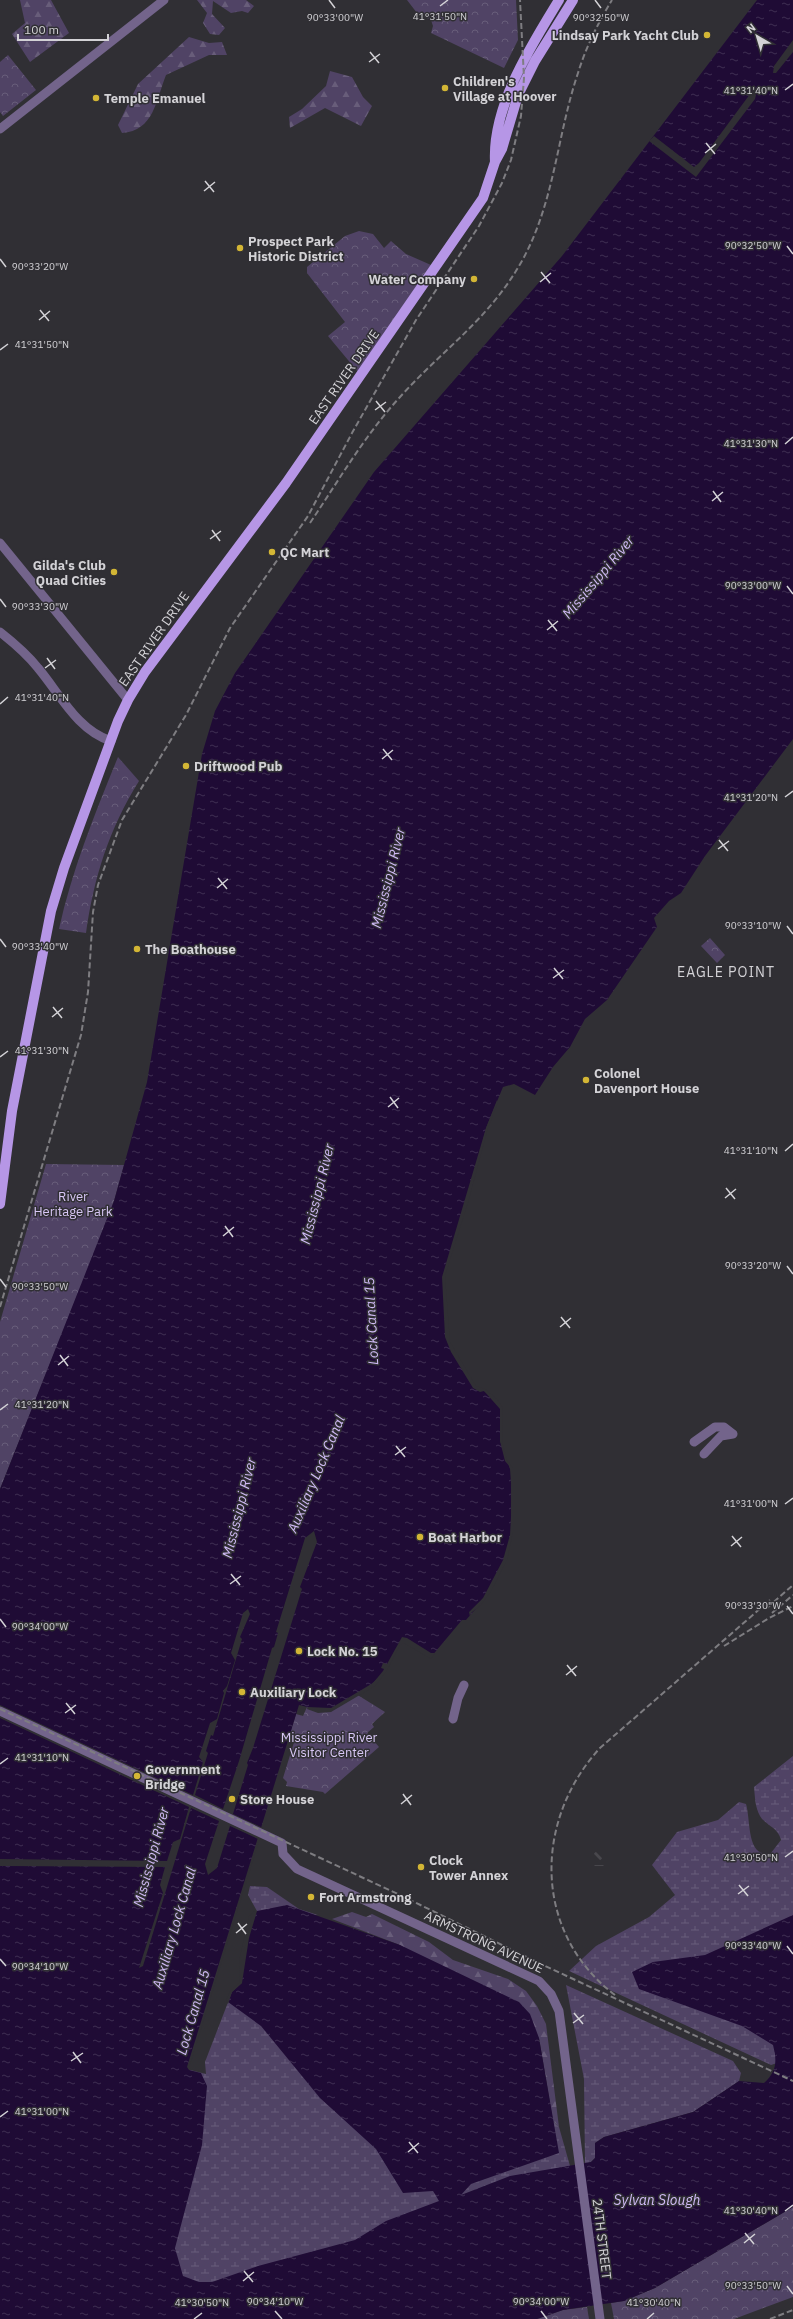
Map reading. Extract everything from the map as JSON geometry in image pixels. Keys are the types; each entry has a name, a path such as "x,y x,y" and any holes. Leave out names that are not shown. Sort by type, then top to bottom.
{"main road":[{"name":"EAST RIVER DRIVE","path":"495,162 494,148 512,85 527,53 559,0"},
{"name":"EAST RIVER DRIVE","path":"0,1204 12,1111 51,911 64,868 111,741 128,700 163,647 340,407 483,198 495,162 502,149 512,114 528,75 573,0"}],"street":[{"path":"0,129 164,0"},
{"path":"0,543 128,700"},
{"path":"0,632 17,646 38,667 79,721 97,736 111,741"},
{"path":"694,1442 715,1427 724,1427 733,1434 721,1436 704,1454"},
{"path":"453,1719 458,1698 464,1686"},
{"name":"ARMSTRONG AVENUE","path":"0,1711 282,1843 283,1854 297,1869 540,1981 551,1994 559,2011 579,2162"},
{"name":"24TH STREET","path":"579,2162 600,2319"}],"green space":[{"path":"20,0 51,0 69,33 30,62 12,34 25,23"},
{"path":"197,0 246,0 254,6 248,13 242,11 231,13 213,1 212,14 225,28 219,35 210,34 203,23 207,13"},
{"path":"407,0 516,0 518,40 504,68 431,33 433,26 431,20 417,13"},
{"path":"189,37 209,43 222,42 227,55 209,55 166,75 156,104 147,120 141,127 133,131 122,133 118,125 138,84"},
{"path":"8,55 36,90 3,116 0,112 0,62"},
{"path":"330,71 352,77 363,97 372,106 361,126 325,108 290,128 289,117 302,109 326,86"},
{"path":"359,231 373,234 384,248 391,241 406,254 431,265 358,372 328,336 345,322 307,273 307,267 345,236"},
{"path":"118,757 139,781 119,817 104,854 93,892 86,933 59,929 77,863"},
{"path":"710,938 725,955 717,963 701,946"},
{"name":"River Heritage Park","path":"46,1164 124,1165 114,1201 0,1489 0,1322"},
{"name":"Mississippi River Visitor Center","path":"356,1694 385,1712 372,1724 374,1727 367,1733 379,1747 325,1794 323,1792 286,1786 287,1782 283,1778 295,1739 289,1737 296,1714 303,1716 307,1707 318,1711"},
{"path":"793,1756 793,2039 777,2063 771,2065 569,1971 596,1946 649,1917 675,1895 652,1865 677,1832 718,1820 739,1802 746,1804 753,1844 757,1850 763,1853 771,1853 781,1840 775,1829 765,1822 758,1813 754,1787"},
{"path":"250,1886 267,1887 299,1909 318,1915 257,1911 248,1895"},
{"path":"352,1912 366,1917 372,1914 429,1942 453,1960 508,1979 526,1991 537,2006 546,2024 559,2127 553,2121 539,2038 400,1945 332,1919"},
{"path":"566,1985 733,2061 741,2073 739,2081 693,2112 604,2137 595,2143 595,2158 591,2162 585,2164 584,2079"},
{"path":"232,1992 553,2121 559,2127 570,2166 421,2220 186,2298 153,2255 190,2070 206,2074 205,2062"},
{"path":"793,2207 793,2297 734,2319 614,2319 611,2303 624,2301 655,2288"},
{"path":"587,2307 589,2319 537,2319 563,2310"}],"water":[{"path":"757,0 793,0 793,739 705,856 681,893 669,901 654,918 657,927 607,1000 585,1019 570,1047 553,1067 535,1095 514,1084 503,1087 486,1128 472,1186 443,1276 448,1343 474,1387 484,1391 497,1400 501,1408 500,1441 505,1461 511,1468 511,1537 504,1564 486,1597 466,1620 462,1620 431,1657 405,1640 398,1646 381,1675 368,1687 342,1704 329,1710 317,1710 299,1705 187,2067 189,2070 201,2073 207,2086 202,2145 175,2248 183,2276 199,2282 212,2282 258,2266 355,2240 386,2221 439,2201 433,2191 403,2193 376,2149 320,2098 261,2026 228,2002 232,1992 242,1983 241,1961 251,1917 257,1911 287,1905 400,1945 519,2002 530,2014 539,2038 559,2153 471,2184 461,2195 510,2176 591,2162 595,2158 595,2143 604,2137 693,2112 739,2081 764,2083 774,2070 775,2066 773,2045 742,2026 639,1989 632,1972 653,1962 705,1955 793,1915 793,2207 655,2288 624,2301 563,2310 537,2319 0,2319 0,1489 114,1201 147,1082 202,754 215,711 235,673 374,472 562,256"}],"pier":[{"path":"793,40 793,52 776,73 773,73 774,66"},
{"path":"753,90 756,95 755,99 696,177 649,141 654,136 694,167 699,163"},
{"path":"497,1100 498,1102 488,1128 469,1199 445,1276 450,1342 476,1386 485,1389 497,1399 503,1408 502,1441 507,1460 513,1468 513,1532 507,1560 490,1593 481,1605 471,1613 470,1617 469,1612 483,1598 503,1560 510,1535 512,1498 510,1469 500,1441 500,1409 484,1391 480,1392 473,1388 451,1352 445,1337 442,1277 486,1128"},
{"path":"314,1531 317,1542 300,1587 302,1589 253,1748 247,1763 248,1765 233,1814 263,1828 190,2065 258,1839 230,1826 217,1868 208,1875 205,1864 219,1821 191,1808 143,1966 139,1968 163,1893 160,1885 165,1867 0,1866 0,1859 167,1861 173,1842 180,1839 189,1807 0,1718 0,1705 193,1795 203,1762 199,1757 210,1723 217,1719 224,1693 223,1691 227,1686 235,1660 231,1653 243,1613 248,1609 250,1614 240,1637 242,1639 213,1736 211,1735 206,1751 208,1753 195,1795 223,1809 239,1761 272,1648 274,1647 278,1633 276,1632 305,1538"},
{"path":"402,1637 407,1638 431,1653 435,1653 431,1659 404,1643 400,1645 386,1672 375,1686 331,1712 318,1713 307,1709 308,1707 331,1708 373,1683 384,1669 381,1668 383,1663 387,1664"},
{"path":"257,1911 249,1938 242,1983 232,1992 228,2004 226,2001 230,1991 240,1982 239,1961 249,1916"}],"railway":[{"path":"0,1307 81,1035 88,992 93,912 98,885 122,820 186,715 230,628 308,516 352,433 416,320 479,226 502,183 511,160 521,116 524,78 520,0"},
{"path":"310,523 353,458 387,412 417,379 481,316 496,299 523,259 534,237 549,191 565,120 581,63 593,35 612,0"},
{"path":"767,1608 793,1585"},
{"path":"772,1613 793,1595"},
{"path":"615,1995 588,1970 569,1941 557,1909 552,1876 554,1842 563,1809 578,1777 600,1748 770,1600"},
{"path":"724,1646 769,1618 793,1606"},
{"path":"0,1709 400,1895 543,1965 793,2081"},
{"path":"770,2319 793,2310"}],"place":[{"name":"Lindsay Park Yacht Club","path":"707,35"},
{"name":"Children's Village at Hoover","path":"445,88"},
{"name":"Temple Emanuel","path":"96,98"},
{"name":"Prospect Park Historic District","path":"240,248"},
{"name":"Water Company","path":"474,279"},
{"name":"QC Mart","path":"272,552"},
{"name":"Gilda's Club Quad Cities","path":"114,572"},
{"name":"Driftwood Pub","path":"186,766"},
{"name":"The Boathouse","path":"137,949"},
{"name":"Colonel Davenport House","path":"586,1080"},
{"name":"Boat Harbor","path":"420,1537"},
{"name":"Lock No. 15","path":"299,1651"},
{"name":"Auxiliary Lock","path":"242,1692"},
{"name":"Government Bridge","path":"137,1776"},
{"name":"Store House","path":"232,1799"},
{"name":"Clock Tower Annex","path":"421,1867"},
{"name":"Fort Armstrong","path":"311,1897"}],"district":[{"name":"EAGLE POINT","path":"726,972"}],"water label":[{"name":"Mississippi River","path":"598,577"},
{"name":"Mississippi River","path":"388,878"},
{"name":"Mississippi River","path":"317,1194"},
{"name":"Lock Canal 15","path":"371,1321"},
{"name":"Auxiliary Lock Canal","path":"316,1474"},
{"name":"Mississippi River","path":"239,1508"},
{"name":"Mississippi River","path":"151,1857"},
{"name":"Auxiliary Lock Canal","path":"174,1928"},
{"name":"Lock Canal 15","path":"193,2012"},
{"name":"Sylvan Slough","path":"657,2200"}]}
